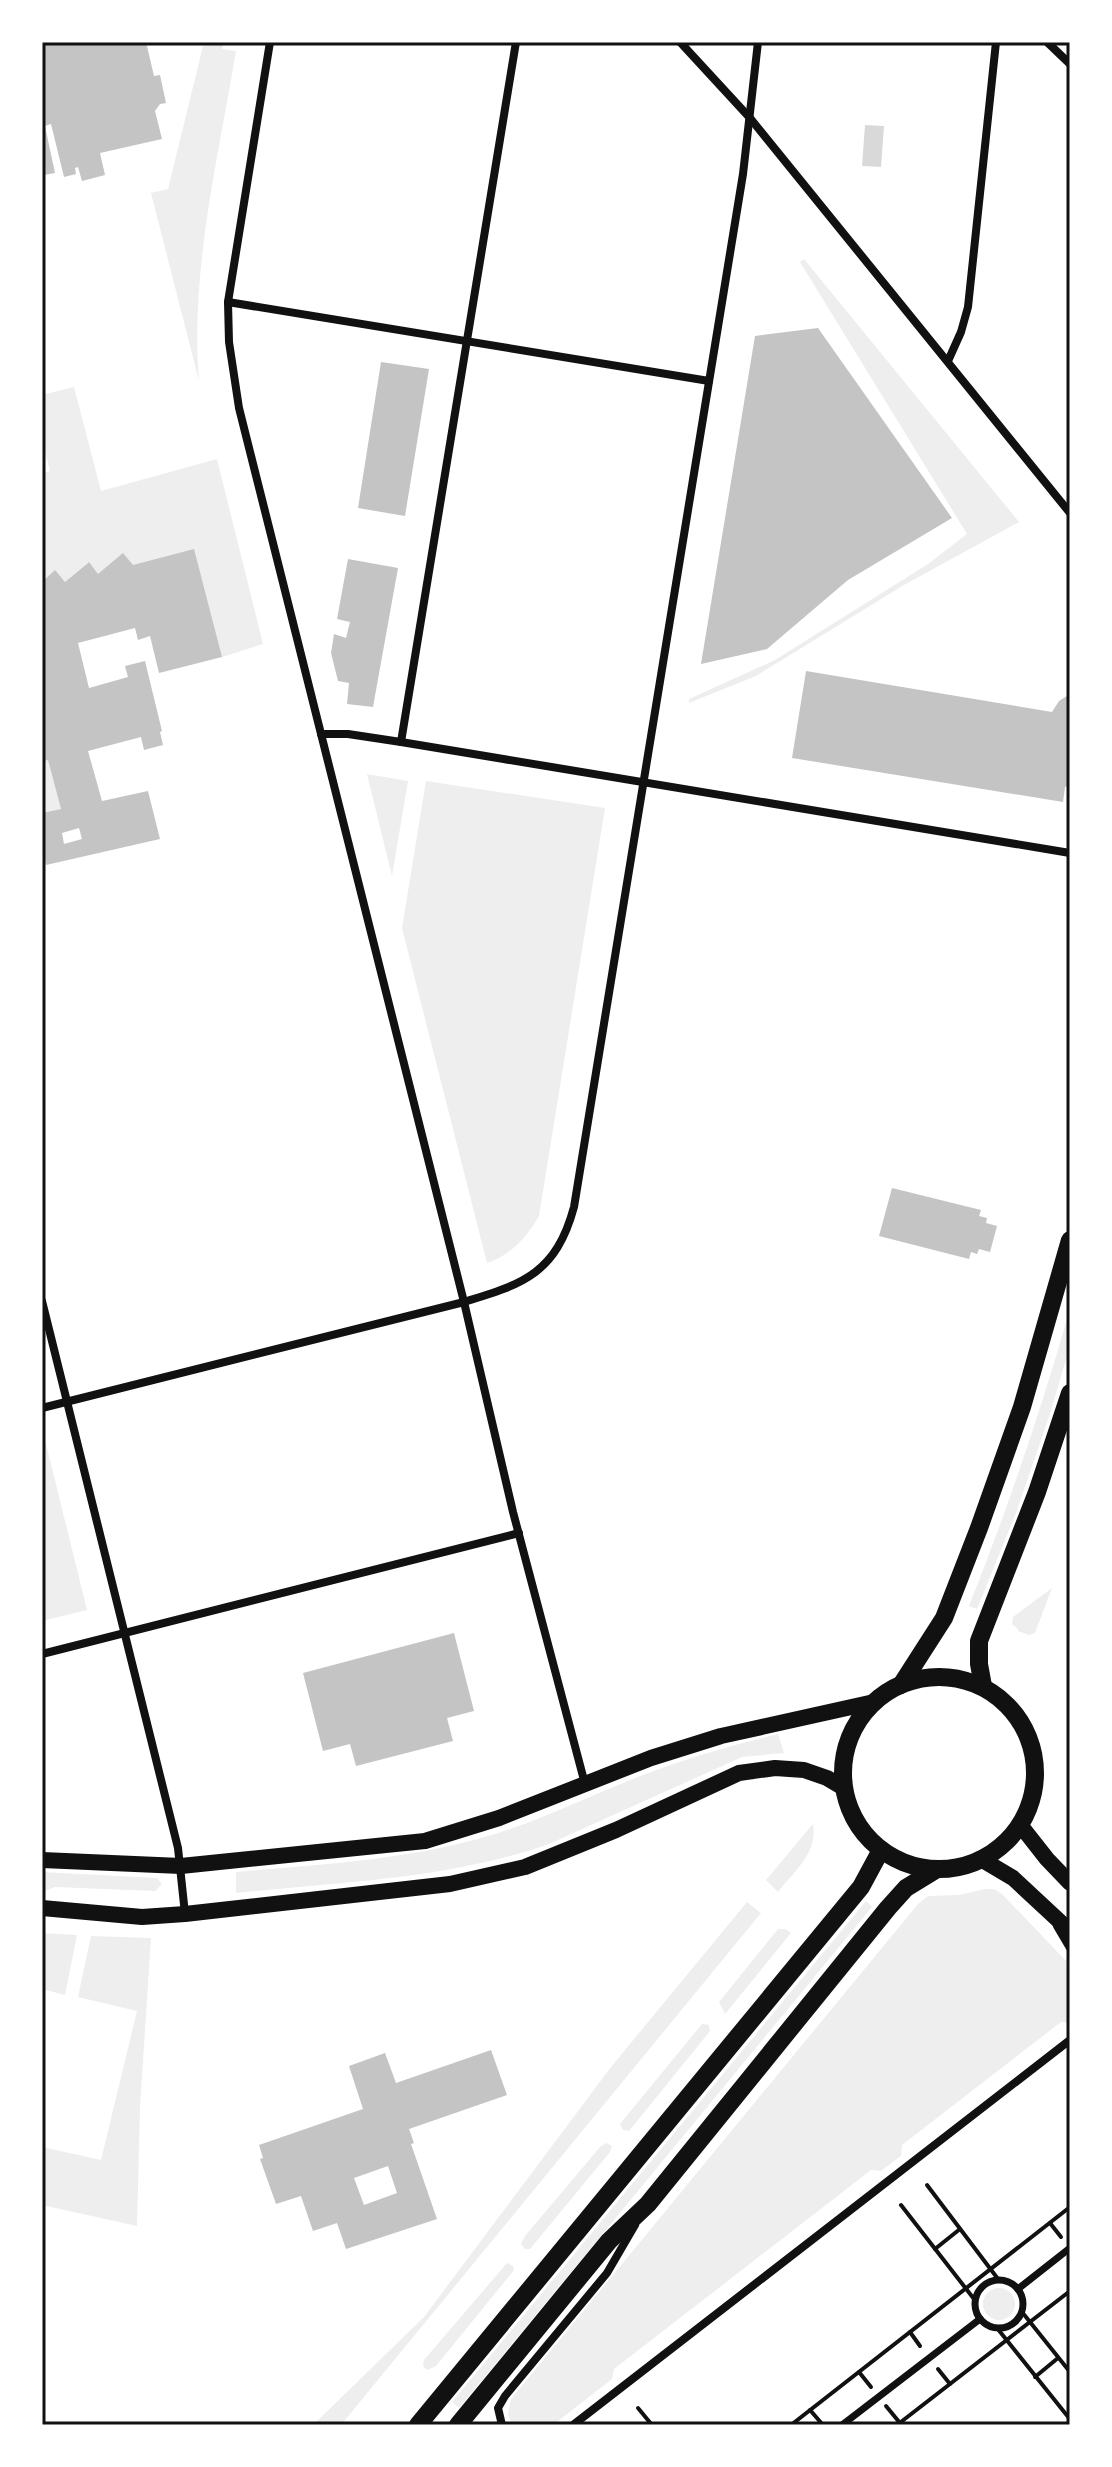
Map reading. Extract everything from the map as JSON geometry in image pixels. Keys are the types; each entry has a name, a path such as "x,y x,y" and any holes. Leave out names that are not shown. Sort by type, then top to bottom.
{"main road":[{"path":"901,1685 944,1618 985,1514 1031,1379 1070,1240"},
{"path":"983,1686 979,1641 1037,1492 1070,1393"},
{"path":"952,1677 983,1686 1012,1710 1025,1730 1033,1752 1035,1776 1030,1804 1021,1826 1001,1846 981,1859 959,1867 937,1869 908,1863 881,1850 864,1833 851,1812 844,1788 844,1757 854,1727 874,1702 901,1685 926,1678 952,1677"},
{"path":"42,1860 181,1866 425,1841 499,1818 651,1758 721,1736 874,1702"},
{"path":"42,1908 142,1917 450,1884 525,1867 616,1830 739,1773 775,1768 804,1770 844,1788"},
{"path":"1021,1826 1070,1883"},
{"path":"418,2425 861,1887 881,1850"},
{"path":"981,1859 1006,1873 1070,1931"},
{"path":"458,2425 609,2241 648,2204 888,1908 906,1888 937,1869"}],"street":[{"path":"270,42 228,302 229,342 239,408 464,1302 519,1533 585,1784"},
{"path":"401,742 516,42"},
{"path":"680,42 750,118 1070,513"},
{"path":"42,1408 514,1287 539,1270 557,1251 567,1233 574,1207 709,381 750,118 758,42"},
{"path":"948,361 968,307 996,42"},
{"path":"1047,42 1070,64"},
{"path":"228,302 709,381"},
{"path":"321,734 348,734 401,742 1070,853"},
{"path":"42,1301 181,1866 185,1914"},
{"path":"42,1654 519,1533"},
{"path":"1044,1905 1070,1948"},
{"path":"573,2425 1070,2040"},
{"path":"502,2425 498,2408 505,2396 607,2273 648,2204"},
{"path":"1018,2289 1070,2248"},
{"path":"998,2279 1018,2289 1023,2300 1017,2326 997,2328 984,2324 974,2299 982,2281 998,2279"},
{"path":"842,2425 980,2319"}],"path":[{"path":"927,2185 998,2279"},
{"path":"901,2205 974,2299"},
{"path":"791,2425 966,2288 982,2281 990,2269 1070,2207"},
{"path":"935,2249 960,2229"},
{"path":"897,2425 1006,2340 1017,2326 1030,2322 1070,2291"},
{"path":"1022,2312 1070,2372"},
{"path":"997,2328 1069,2418"},
{"path":"1035,2377 1058,2358"},
{"path":"638,2408 652,2425"},
{"path":"810,2410 823,2425"}],"shaded area":[{"path":"204,42 223,42 222,49 236,51 202,257 197,339 199,381 151,193 168,189"},
{"path":"865,125 884,126 881,167 862,166"},
{"path":"804,259 1019,522 904,585 756,676 689,703 689,699 775,660 928,564 967,534 800,262"},
{"path":"74,387 101,491 217,459 263,644 222,657 98,574 88,562 65,582 55,571 42,582 42,474 50,471 45,451 42,451 42,395"},
{"path":"42,757 48,760 61,809 42,813"},
{"path":"367,774 408,781 392,876"},
{"path":"426,781 605,808 539,1216 517,1245 487,1263 402,928"},
{"path":"1070,1309 1070,1346 1049,1417 1016,1513 977,1609 969,1606 1023,1459"},
{"path":"42,1440 45,1440 87,1610 42,1621"},
{"path":"1052,1588 1035,1633 1029,1635 1018,1631 1012,1624 1013,1617"},
{"path":"778,1734 784,1753 742,1757 549,1844 511,1856 394,1878 236,1893 236,1872 367,1860 463,1843 533,1821 676,1763"},
{"path":"813,1824 814,1834 809,1852 778,1892 766,1880"},
{"path":"42,1872 157,1878 162,1884 155,1891 55,1887 42,1892"},
{"path":"994,1889 1002,1894 1070,1965 1070,2023 1061,2022 902,2145 901,2156 881,2171 871,2170 614,2369 612,2379 553,2425 512,2425 508,2414 511,2399 918,1904 928,1896 959,1895"},
{"path":"866,1901 872,1907 459,2408 452,2402"},
{"path":"747,1902 761,1913 341,2425 313,2425 424,2317 611,2067"},
{"path":"778,1929 791,1933 725,2014 719,2002"},
{"path":"42,1933 77,1935 65,1995 42,1989"},
{"path":"91,1936 151,1938 140,2107 137,2226 42,2205 42,2147 101,2160 137,2011 78,1997"},
{"path":"702,2024 709,2025 710,2031 629,2131 623,2130 620,2124"},
{"path":"606,2143 612,2146 610,2152 530,2249 525,2249 521,2244 525,2236"},
{"path":"507,2263 514,2270 436,2366 427,2370 423,2366 424,2360"},
{"path":"999,2288 1010,2293 1015,2304 1010,2315 999,2320 988,2315 983,2304 988,2293"}],"building":[{"path":"42,42 146,42 154,76 160,75 166,103 160,104 155,111 162,139 100,153 105,175 82,181 78,167 75,168 76,174 64,177 51,124 45,126 55,173 44,175"},
{"path":"818,328 952,518 848,580 767,649 701,664 755,336"},
{"path":"381,362 429,369 405,516 358,508"},
{"path":"194,549 222,657 159,673 150,636 138,640 135,628 78,643 89,688 128,677 125,666 145,661 163,745 144,750 141,737 88,751 102,801 148,791 160,839 46,865 42,851 42,813 61,809 48,760 42,761 42,582 55,570 65,582 89,562 98,574 123,553 133,565","holes":["79,828 82,839 64,844 62,833"]},
{"path":"348,559 398,568 373,707 347,704 349,683 338,681 331,653 334,634 346,638 350,622 337,619"},
{"path":"806,671 1052,712 1059,701 1070,694 1070,784 1065,787 1063,802 792,758"},
{"path":"892,1188 981,1210 979,1216 987,1218 986,1223 997,1226 990,1252 979,1249 977,1254 971,1252 969,1259 879,1236"},
{"path":"454,1633 474,1711 447,1718 453,1741 356,1766 350,1744 323,1751 303,1673"},
{"path":"491,2050 507,2095 409,2129 414,2143 411,2144 437,2219 346,2249 337,2223 313,2231 301,2196 276,2204 260,2159 263,2158 259,2145 363,2109 349,2066 385,2053 396,2083","holes":["388,2166 397,2193 364,2205 354,2178"]}]}
